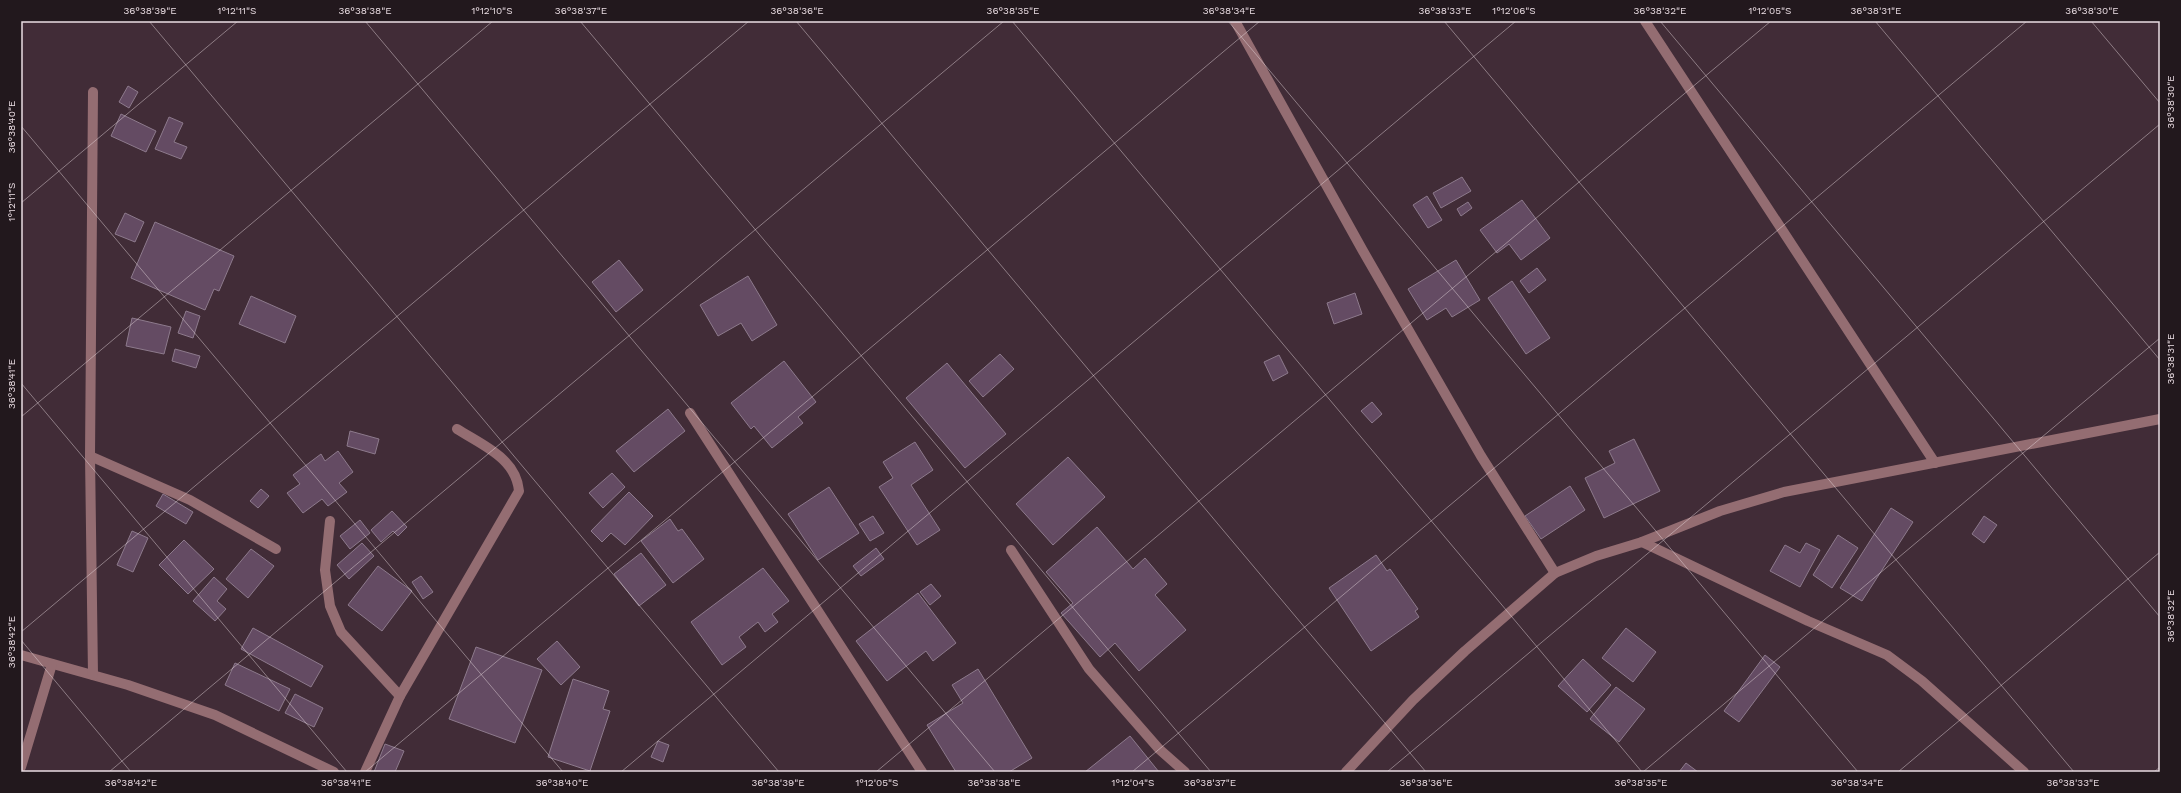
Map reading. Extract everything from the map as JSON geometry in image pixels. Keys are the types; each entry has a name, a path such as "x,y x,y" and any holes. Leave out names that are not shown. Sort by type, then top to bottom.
{"street":[{"path":"1235,21 1362,251 1481,456 1555,572"},
{"path":"1645,21 1935,463"},
{"path":"93,92 90,456 93,676"},
{"path":"690,413 922,772"},
{"path":"1346,772 1413,700 1510,610 1555,572 1596,556 1642,542 1720,511 1784,492 2160,419"},
{"path":"365,772 400,696 519,491 518,481 512,469 501,456 457,429"},
{"path":"90,456 190,500 276,549"},
{"path":"330,521 325,570 330,606 341,632 400,696"},
{"path":"1642,542 1808,621 1887,655 1922,681 2024,772"},
{"path":"1011,550 1089,669 1159,749 1185,772"},
{"path":"21,655 93,676 215,715 334,772"},
{"path":"21,767 52,664"}],"building":[{"path":"128,86 138,92 129,108 119,102"},
{"path":"121,114 156,131 146,152 111,136"},
{"path":"169,117 183,123 174,142 187,147 181,159 155,149"},
{"path":"1462,177 1471,191 1441,208 1433,193"},
{"path":"1427,196 1442,220 1428,228 1413,205"},
{"path":"1522,200 1550,238 1521,260 1509,244 1497,253 1480,230"},
{"path":"1468,202 1472,208 1461,216 1457,209"},
{"path":"125,213 144,222 135,242 115,234"},
{"path":"155,222 234,256 219,291 214,289 205,310 131,278"},
{"path":"619,260 643,290 616,312 592,282"},
{"path":"1456,260 1480,300 1452,317 1446,308 1427,320 1408,289"},
{"path":"1537,268 1546,280 1529,293 1520,281"},
{"path":"748,276 777,325 752,341 741,323 718,336 700,305"},
{"path":"1512,281 1550,338 1526,354 1488,298"},
{"path":"1355,293 1362,314 1334,324 1327,303"},
{"path":"251,296 296,316 285,343 239,324"},
{"path":"186,311 200,316 193,338 178,333"},
{"path":"132,318 171,327 164,354 126,346"},
{"path":"175,349 200,356 196,368 172,361"},
{"path":"1000,354 1014,369 983,397 969,381"},
{"path":"1279,355 1288,373 1273,381 1264,362"},
{"path":"784,361 816,402 798,417 803,423 772,448 754,426 751,429 731,403"},
{"path":"947,363 1006,434 965,468 906,398"},
{"path":"1372,402 1382,414 1372,423 1361,411"},
{"path":"668,409 685,431 634,472 616,451"},
{"path":"350,431 379,439 375,454 347,446"},
{"path":"1634,439 1660,491 1604,518 1585,478 1615,463 1609,451"},
{"path":"915,442 933,470 911,485 940,530 917,545 879,487 893,478 883,462"},
{"path":"338,451 353,472 339,483 347,492 328,506 322,499 303,513 287,493 300,484 293,475 321,454 325,461"},
{"path":"1068,457 1105,497 1053,545 1016,504"},
{"path":"612,473 625,487 603,508 589,493"},
{"path":"1570,486 1585,510 1541,539 1525,516"},
{"path":"829,487 859,533 818,560 788,514"},
{"path":"261,489 269,496 258,508 250,501"},
{"path":"629,492 653,516 625,545 611,533 602,542 591,531"},
{"path":"163,494 193,512 186,524 156,506"},
{"path":"1891,508 1913,522 1862,601 1840,588"},
{"path":"392,511 407,527 398,536 393,531 381,542 371,530"},
{"path":"873,516 884,533 870,541 859,524"},
{"path":"1984,516 1997,525 1984,543 1972,534"},
{"path":"670,519 678,531 682,529 704,559 673,583 641,541"},
{"path":"360,520 370,533 350,549 340,536"},
{"path":"1097,527 1133,569 1145,558 1167,584 1155,595 1186,630 1139,671 1115,643 1100,657 1061,613 1073,603 1046,572"},
{"path":"132,531 148,538 133,572 117,565"},
{"path":"1838,535 1858,548 1832,588 1813,575"},
{"path":"184,540 214,569 188,594 159,565"},
{"path":"362,543 374,556 349,579 337,565"},
{"path":"1806,543 1820,550 1800,587 1770,571 1785,545 1800,553"},
{"path":"876,548 884,559 861,576 853,566"},
{"path":"251,549 274,566 248,598 226,579"},
{"path":"641,553 666,585 639,606 614,574"},
{"path":"1376,555 1387,571 1390,569 1418,609 1415,611 1419,617 1371,651 1329,588"},
{"path":"378,566 412,591 382,631 348,605"},
{"path":"763,568 789,601 772,614 778,622 765,632 758,622 739,637 746,647 722,665 691,622"},
{"path":"421,576 433,592 423,599 412,582"},
{"path":"214,577 227,589 217,601 226,609 215,621 193,601"},
{"path":"931,584 941,596 930,605 920,592"},
{"path":"918,593 956,643 933,661 926,651 887,681 856,641"},
{"path":"253,628 323,666 311,687 241,649"},
{"path":"1626,628 1656,652 1633,682 1602,658"},
{"path":"557,641 580,667 561,685 537,659"},
{"path":"476,647 542,670 515,743 449,719"},
{"path":"1765,655 1780,667 1739,722 1724,711"},
{"path":"1583,659 1611,685 1587,712 1558,686"},
{"path":"235,663 290,689 279,711 225,685"},
{"path":"978,669 1032,758 1009,772 956,772 927,725 963,703 952,685"},
{"path":"573,679 609,691 603,709 610,711 590,771 548,757"},
{"path":"1616,687 1645,709 1619,742 1590,719"},
{"path":"295,694 323,708 314,727 285,713"},
{"path":"1130,736 1159,772 1085,772"},
{"path":"658,741 669,745 663,762 651,757"},
{"path":"385,744 404,751 395,772 374,772"},
{"path":"1686,763 1698,772 1679,772"}]}
